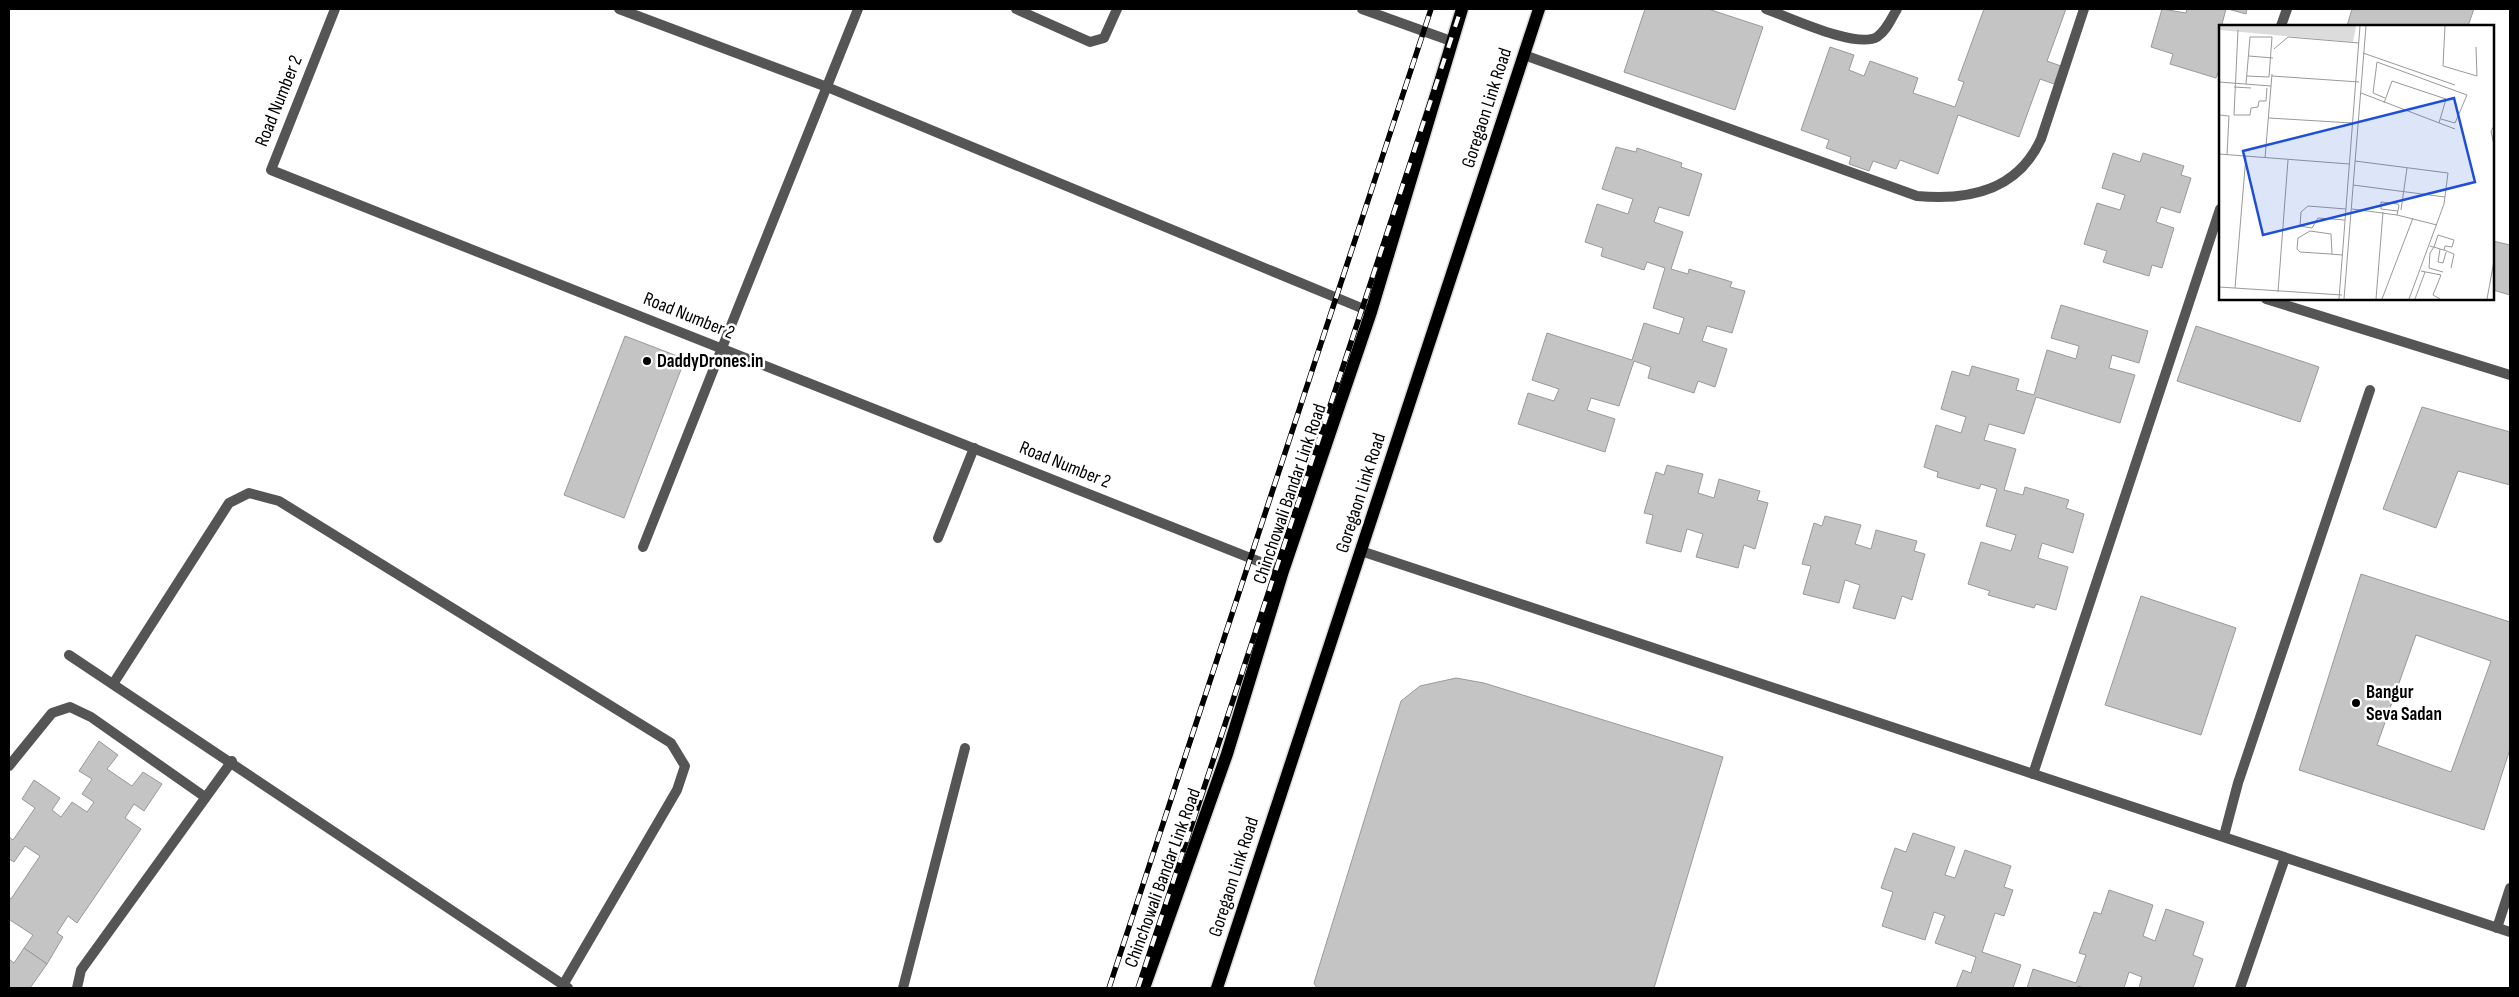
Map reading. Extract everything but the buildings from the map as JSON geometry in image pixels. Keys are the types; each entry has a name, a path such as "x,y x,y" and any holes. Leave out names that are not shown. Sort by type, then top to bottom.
{"main road":[{"name":"Chinchowali Bandar Link Road","path":"1144,988 1227,754 1283,571 1372,312 1462,9"},
{"name":"Goregaon Link Road","path":"1217,988 1539,9"}],"street":[{"name":"Road Number 2","path":"335,9 270,170 1283,571"},
{"path":"619,9 827,86 1372,312"},
{"path":"643,547 858,9"},
{"path":"1016,9 1090,42 1104,38 1117,9"},
{"path":"1362,9 1451,41"},
{"path":"1766,9 1843,36 1861,40 1875,38 1886,30 1897,9"},
{"path":"1524,55 1917,196 1941,198 1990,190 2020,172 2034,155 2084,9"},
{"path":"2281,25 2287,9"},
{"path":"2033,774 2219,212"},
{"path":"2269,300 2510,375"},
{"path":"2224,836 2238,784 2370,390"},
{"path":"938,538 974,448"},
{"path":"69,654 113,684 232,761 566,986 677,790 685,766 671,743 279,501 249,493 229,503 113,684"},
{"path":"1362,551 2510,932"},
{"path":"9,766 52,713 70,707 91,717 204,797"},
{"path":"903,988 965,748"},
{"path":"77,988 81,970 204,797 232,761"},
{"path":"2240,988 2285,858"},
{"path":"2497,928 2510,888"}],"railway":[{"path":"1109,988 1431,9"},
{"path":"1138,988 1461,9"}],"place":[{"name":"DaddyDrones.in","path":"647,361"},
{"name":"Bangur Seva Sadan","path":"2356,703"}]}
